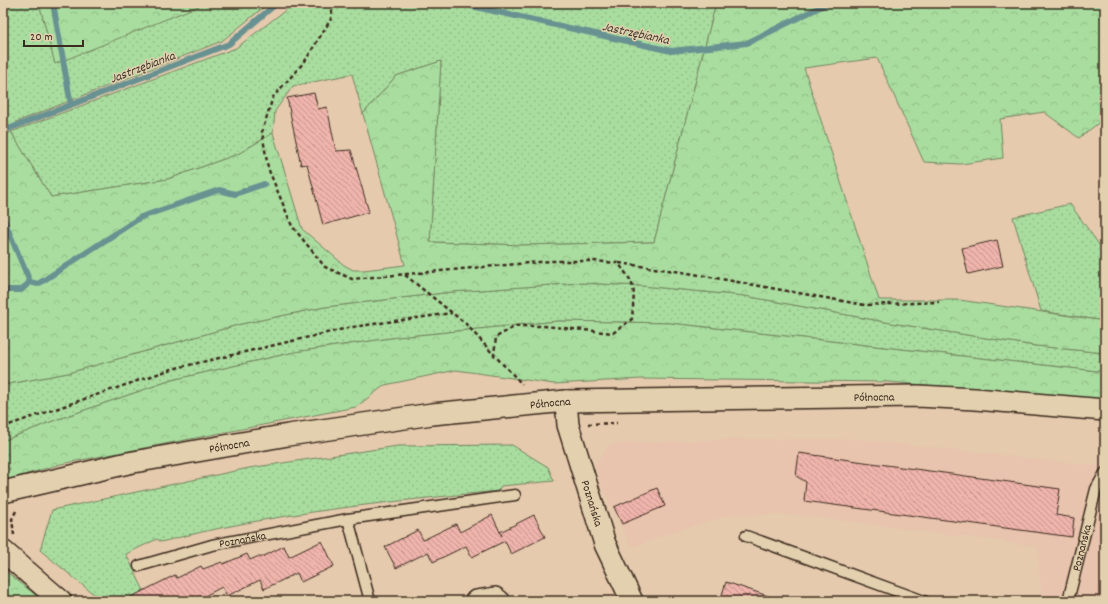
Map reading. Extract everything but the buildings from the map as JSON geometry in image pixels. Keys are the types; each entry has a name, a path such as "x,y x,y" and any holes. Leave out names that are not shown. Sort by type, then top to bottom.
{"street":[{"name":"Północna","path":"3,492 128,464 288,435 432,414 566,401 918,396 975,399 1105,410"},
{"name":"Poznańska","path":"566,401 568,425 605,544 632,601"},
{"path":"10,546 61,601"},
{"path":"476,601 495,598 499,601"}],"lane":[{"name":"Poznańska","path":"1068,601 1096,489 1105,473"},
{"name":"Poznańska","path":"138,566 212,545 348,519 515,495"},
{"path":"348,519 370,601"},
{"path":"746,536 924,601"}],"path":[{"path":"333,4 331,19 305,61 274,96 262,132 268,168 292,226 325,267 352,279 550,261 593,261 688,273 865,305 939,302"},
{"path":"494,355 496,338 516,326 544,326 613,333 632,319 634,288 632,280 618,263"},
{"path":"404,275 466,324 540,403"},
{"path":"3,427 172,369 352,327 452,313"},
{"path":"10,546 12,519 19,506"}],"shaded area":[{"path":"739,439 854,439 1105,467 1105,601 1042,601 1038,546 801,515 733,514 678,530 632,547 601,484 595,465 611,444"}],"green space":[{"path":"3,3 39,3 55,63 204,3 269,3 222,41 16,122 19,125 3,134"},
{"path":"39,3 206,3 55,64"},
{"path":"312,3 716,3 654,242 523,245 430,242 441,61 396,76 363,114 352,74 293,86 275,111 273,133 238,154 168,179 51,197 11,132 236,48 291,6"},
{"path":"716,3 1105,3 1105,118 1079,138 1044,112 1000,119 1003,158 961,164 924,162 877,58 804,68 879,300 959,300 1105,321 1105,353 1036,346 885,322 745,296 642,286 580,283 452,292 325,307 241,324 68,373 3,385 3,136 11,132 51,197 168,179 238,154 273,133 302,229 344,265 353,270 405,265 363,114 396,76 441,61 430,242 523,245 654,242"},
{"path":"1070,204 1105,253 1105,321 1041,311 1013,217"},
{"path":"580,283 642,286 745,296 885,322 1036,346 1105,353 1105,372 670,323 558,321 398,337 295,352 172,380 53,421 3,441 3,385 68,373 241,324 325,307 452,292"},
{"path":"558,321 670,323 1105,372 1105,400 889,382 641,379 554,384 456,370 385,385 356,407 61,464 3,481 3,441 53,421 172,380 295,352 398,337"},
{"path":"512,445 548,467 554,481 501,486 498,491 371,504 286,516 244,523 161,542 157,539 126,554 149,601 105,601 91,592 40,550 52,510 249,468 398,446"},
{"path":"3,569 43,601 3,601"}],"waterway":[{"path":"53,3 71,105"},
{"name":"Jastrzębianka","path":"3,131 229,44 277,3"},
{"name":"Jastrzębianka","path":"458,3 671,51 747,43 828,3"},
{"path":"30,282 38,284 141,217 219,190 235,194 264,184"},
{"path":"3,218 30,282"},
{"path":"3,290 21,290 30,282"}]}
